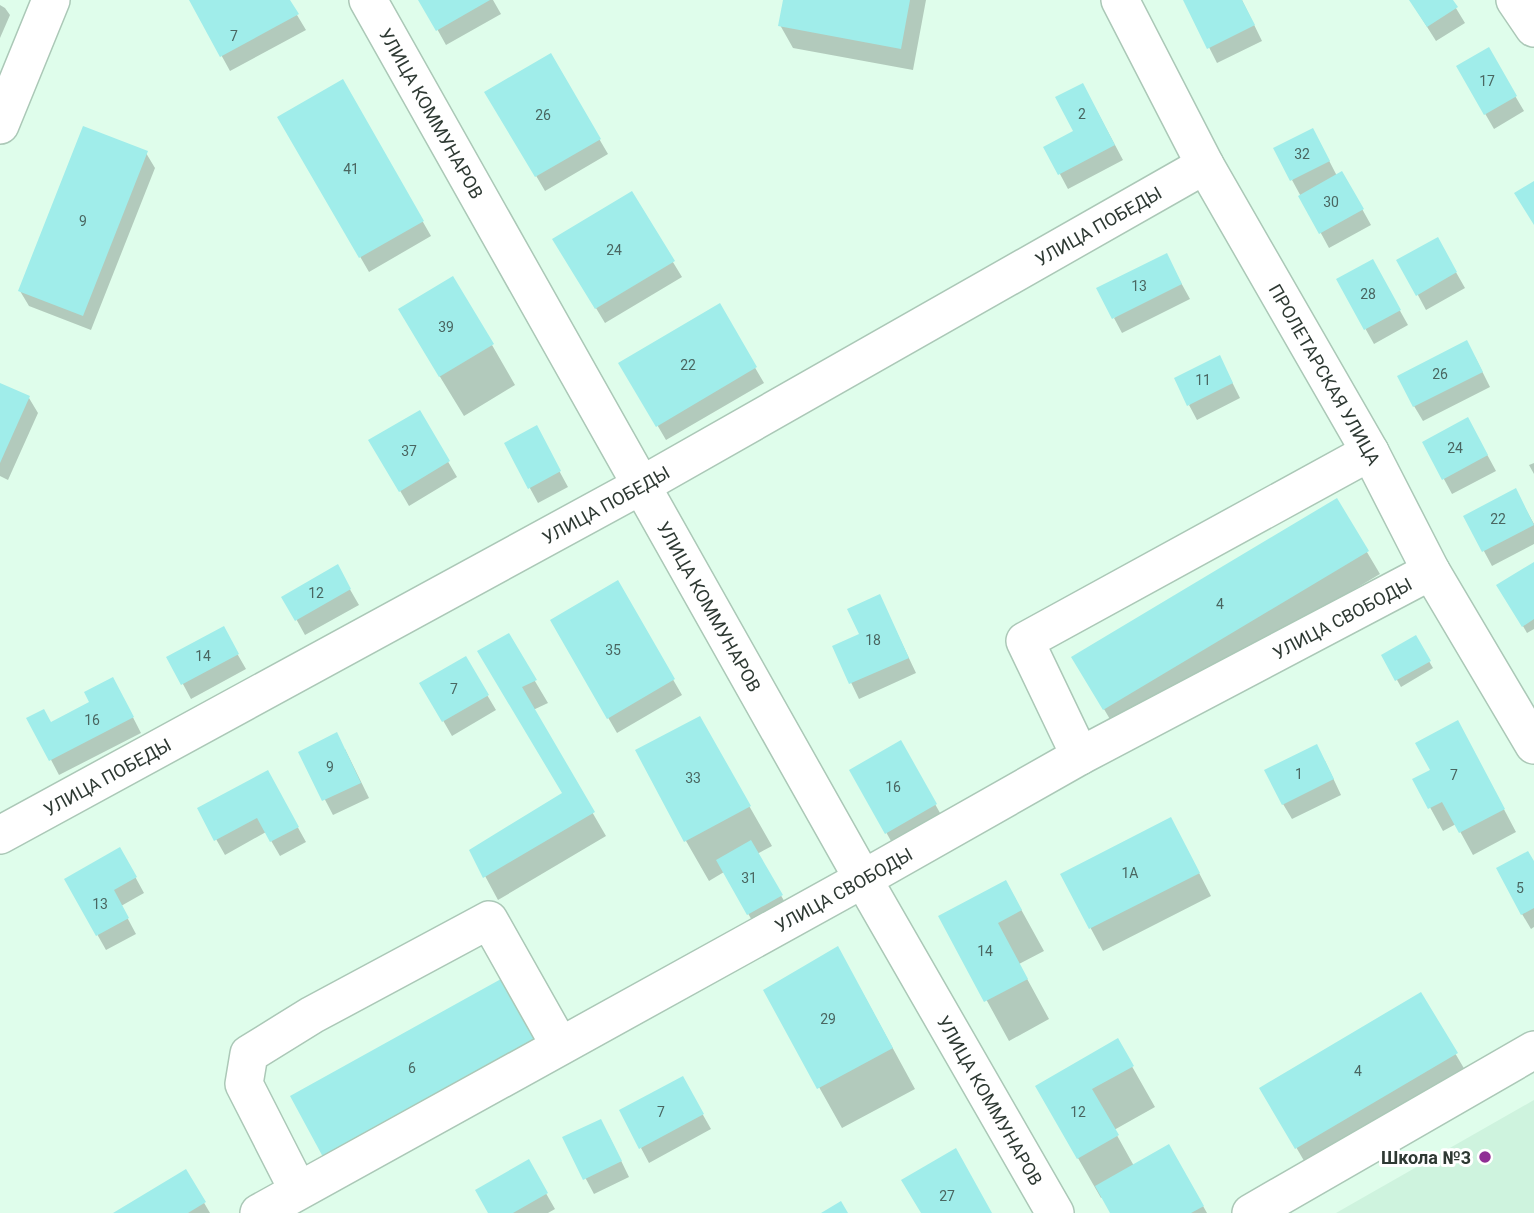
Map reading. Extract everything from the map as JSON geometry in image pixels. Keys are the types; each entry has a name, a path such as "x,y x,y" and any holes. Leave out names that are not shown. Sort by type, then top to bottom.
{"street":[{"path":"0,125 51,0"},
{"name":"УЛИЦА КОММУНАРОВ","path":"368,0 863,879 1055,1213"},
{"name":"ПРОЛЕТАРСКАЯ УЛИЦА","path":"1120,0 1205,165 1370,452 1431,571 1534,745"},
{"path":"1515,0 1534,28"},
{"name":"УЛИЦА ПОБЕДЫ","path":"0,835 642,485 1205,165"},
{"path":"1080,756 1025,641 1370,452"},
{"name":"УЛИЦА СВОБОДЫ","path":"259,1213 1080,756 1431,571"},
{"path":"299,1190 244,1084 249,1054 312,1015 489,920 560,1046"},
{"path":"1251,1213 1534,1050"}],"shaded area":[{"name":"Школа №3","path":"1534,1100 1534,1213 1336,1213"}],"building":[{"path":"189,0 290,0 299,14 220,57"},
{"path":"418,0 490,0 436,31"},
{"path":"783,0 910,0 901,49 778,26"},
{"path":"1183,0 1242,0 1255,25 1207,49"},
{"path":"1409,0 1453,0 1458,7 1427,27"},
{"path":"1489,47 1517,96 1484,115 1456,66"},
{"path":"551,53 601,139 535,177 484,92"},
{"path":"343,79 424,221 359,258 277,117"},
{"path":"1083,83 1115,145 1058,175 1043,147 1073,131 1055,97"},
{"path":"83,126 148,151 83,316 18,291"},
{"path":"1313,128 1330,161 1290,181 1273,148"},
{"path":"1342,171 1364,209 1319,234 1298,196"},
{"path":"1534,181 1534,225 1514,193"},
{"path":"632,191 675,261 595,309 552,239"},
{"path":"1438,237 1457,272 1416,296 1396,260"},
{"path":"1167,253 1182,284 1112,319 1096,288"},
{"path":"1373,259 1401,310 1364,330 1336,279"},
{"path":"453,276 494,344 439,377 398,309"},
{"path":"720,303 757,367 656,427 618,363"},
{"path":"1467,340 1483,372 1413,407 1397,376"},
{"path":"1220,355 1233,383 1187,406 1174,378"},
{"path":"0,383 30,396 0,463"},
{"path":"420,410 450,461 399,492 368,440"},
{"path":"1468,417 1488,455 1442,480 1422,442"},
{"path":"537,425 561,471 528,489 504,443"},
{"path":"1516,488 1534,525 1482,552 1463,516"},
{"path":"1337,498 1369,551 1103,710 1071,657"},
{"path":"1534,562 1534,619 1522,627 1496,585"},
{"path":"338,564 351,589 295,621 281,597"},
{"path":"618,580 675,679 607,719 550,620"},
{"path":"880,594 909,658 849,684 832,646 859,634 847,609"},
{"path":"224,626 239,654 181,685 166,657"},
{"path":"509,633 537,680 522,687 595,812 483,878 469,850 562,793 477,651"},
{"path":"1416,635 1431,661 1395,681 1381,655"},
{"path":"466,656 489,695 442,722 419,683"},
{"path":"113,677 134,717 49,761 26,718 44,709 51,722 89,702 84,692"},
{"path":"700,716 751,806 684,842 635,750"},
{"path":"1458,720 1505,809 1459,833 1442,802 1428,809 1412,779 1430,770 1415,743"},
{"path":"337,732 361,783 322,801 298,752"},
{"path":"901,740 937,804 885,834 849,770"},
{"path":"1317,744 1334,779 1282,805 1264,770"},
{"path":"268,770 299,827 270,842 257,818 214,841 197,808"},
{"path":"1171,817 1200,873 1089,929 1060,874"},
{"path":"751,840 783,895 747,915 716,860"},
{"path":"120,847 137,877 114,890 129,918 96,936 64,879"},
{"path":"1528,851 1534,861 1534,908 1521,915 1496,868"},
{"path":"1006,880 1022,910 998,923 1028,979 984,1002 938,916"},
{"path":"838,946 893,1048 817,1089 763,990"},
{"path":"501,979 535,1039 323,1157 290,1096"},
{"path":"1421,992 1458,1053 1295,1149 1259,1088"},
{"path":"1118,1038 1134,1066 1092,1089 1119,1135 1077,1159 1035,1086"},
{"path":"683,1076 704,1114 639,1149 619,1110"},
{"path":"601,1119 622,1161 583,1180 562,1137"},
{"path":"1169,1144 1204,1206 1191,1213 1110,1213 1095,1186"},
{"path":"956,1148 992,1213 921,1213 901,1180"},
{"path":"529,1159 548,1193 513,1213 488,1213 475,1190"},
{"path":"186,1169 206,1202 188,1213 113,1213"},
{"path":"841,1201 848,1213 821,1213"}],"place":[{"name":"Школа №3","path":"1485,1157"}]}
